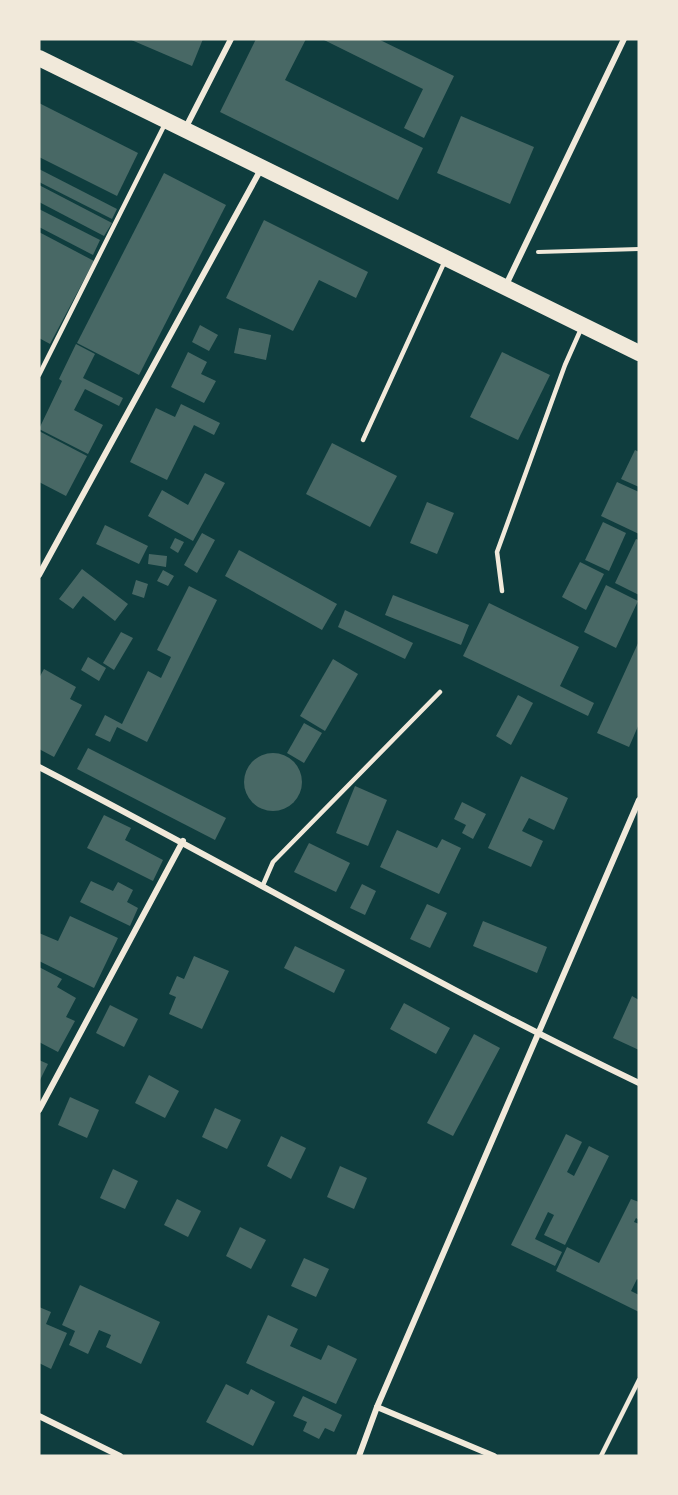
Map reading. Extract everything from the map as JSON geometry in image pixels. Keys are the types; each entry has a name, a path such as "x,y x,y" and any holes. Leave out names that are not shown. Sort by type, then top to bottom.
{"highway":[{"path":"39,58 582,327 639,353"}],"street":[{"path":"184,131 231,39"},
{"path":"504,288 624,39"},
{"path":"39,575 261,168"},
{"path":"39,767 183,841 538,1035 639,1083"},
{"path":"359,1456 377,1407 639,800"},
{"path":"39,1110 183,841"},
{"path":"377,1407 494,1456"},
{"path":"39,1416 120,1456"}],"lane":[{"path":"39,375 166,122"},
{"path":"363,440 446,260"},
{"path":"502,591 497,552 565,365 582,327"},
{"path":"263,885 273,862 440,692"},
{"path":"601,1456 639,1380"}],"path":[{"path":"521,253 639,249"}],"building":[{"path":"129,39 203,39 192,66"},
{"path":"256,39 306,39 285,80 423,148 398,200 220,112"},
{"path":"322,39 378,39 454,76 424,138 404,128 423,89"},
{"path":"39,103 138,153 117,196 39,157"},
{"path":"461,116 534,147 510,204 437,173"},
{"path":"39,169 117,209 112,219 39,182"},
{"path":"164,173 226,205 139,375 77,343"},
{"path":"39,185 112,223 104,236 39,202"},
{"path":"39,209 100,240 93,255 39,227"},
{"path":"264,220 368,272 356,298 319,280 293,331 226,298"},
{"path":"39,232 94,261 50,344 39,338"},
{"path":"200,325 218,335 209,351 192,342"},
{"path":"239,328 271,335 266,360 234,353"},
{"path":"76,344 95,354 83,378 123,398 119,406 85,389 74,410 103,425 88,454 39,429 62,381 59,379"},
{"path":"188,352 207,362 201,374 216,381 204,403 171,387"},
{"path":"502,352 550,375 518,440 470,417"},
{"path":"181,404 220,423 214,435 194,425 167,480 130,462 156,408 175,417"},
{"path":"39,431 87,456 66,496 39,482"},
{"path":"332,443 397,476 370,527 306,494"},
{"path":"635,450 639,452 639,487 621,479"},
{"path":"205,473 225,483 193,541 148,516 162,490 188,505"},
{"path":"617,482 639,492 639,534 601,516"},
{"path":"427,502 454,513 437,554 410,543"},
{"path":"603,522 626,533 609,571 585,560"},
{"path":"105,525 148,546 139,564 96,544"},
{"path":"202,533 215,540 197,573 184,565"},
{"path":"175,538 184,542 178,553 170,548"},
{"path":"636,539 639,540 639,595 615,583"},
{"path":"239,550 337,604 322,630 225,576"},
{"path":"149,554 167,556 166,567 148,564"},
{"path":"580,562 604,574 586,610 562,597"},
{"path":"82,569 128,604 115,621 83,596 73,609 59,599"},
{"path":"163,570 174,576 168,586 157,581"},
{"path":"136,580 148,584 144,598 132,594"},
{"path":"606,585 638,601 616,648 584,632"},
{"path":"189,586 217,600 147,742 117,727 110,742 95,735 105,715 122,724 148,671 161,678 171,657 157,650"},
{"path":"393,595 469,625 461,645 385,615"},
{"path":"489,603 579,647 560,686 594,703 588,716 463,656"},
{"path":"345,610 413,643 405,659 338,627"},
{"path":"121,632 133,638 114,670 103,663"},
{"path":"639,641 639,724 629,747 597,733"},
{"path":"88,657 106,668 99,681 81,670"},
{"path":"333,659 358,674 325,731 300,716"},
{"path":"44,669 76,687 70,699 82,705 54,757 39,749 39,678"},
{"path":"518,695 533,703 511,745 496,736"},
{"path":"304,723 322,733 304,763 287,753"},
{"path":"88,748 226,818 215,840 77,769"},
{"path":"273,753 284,755 297,766 302,782 300,793 289,806 273,811 262,809 249,798 244,782 246,771 257,758"},
{"path":"521,776 568,798 554,830 529,818 522,831 543,841 531,867 488,848"},
{"path":"355,786 387,800 368,846 336,833"},
{"path":"462,802 486,814 473,839 462,833 466,825 454,819"},
{"path":"104,815 131,828 125,840 163,860 153,881 87,848"},
{"path":"397,830 437,848 442,839 461,848 439,894 380,867"},
{"path":"309,843 350,863 336,892 294,872"},
{"path":"91,881 113,891 118,882 133,890 127,902 138,908 130,926 80,902"},
{"path":"362,884 376,891 365,915 350,908"},
{"path":"427,904 447,913 430,948 410,939"},
{"path":"70,916 118,938 94,988 39,961 39,933 58,941"},
{"path":"483,921 547,947 537,973 473,946"},
{"path":"295,946 345,970 334,993 284,968"},
{"path":"194,956 229,971 202,1029 169,1014 176,997 169,994 177,976 184,979"},
{"path":"39,967 62,979 57,987 76,998 66,1017 75,1021 58,1052 39,1042"},
{"path":"632,996 639,1000 639,1050 613,1038"},
{"path":"404,1003 450,1028 436,1054 390,1029"},
{"path":"110,1005 138,1019 124,1047 96,1033"},
{"path":"474,1034 500,1048 453,1136 427,1123"},
{"path":"39,1060 48,1064 39,1082"},
{"path":"149,1075 179,1091 165,1118 135,1103"},
{"path":"70,1097 99,1110 87,1138 58,1125"},
{"path":"215,1108 241,1120 227,1149 202,1137"},
{"path":"566,1134 582,1142 567,1172 574,1176 589,1146 609,1156 565,1245 544,1235 554,1215 548,1212 535,1239 562,1252 555,1266 511,1245"},
{"path":"281,1136 306,1148 291,1179 267,1166"},
{"path":"340,1166 367,1178 354,1209 327,1197"},
{"path":"113,1169 138,1181 125,1209 100,1198"},
{"path":"177,1199 201,1211 188,1237 164,1225"},
{"path":"631,1199 639,1202 639,1220 636,1218 634,1222 639,1224 639,1280 637,1279 631,1291 639,1295 639,1312 556,1271 567,1247 599,1263"},
{"path":"240,1227 266,1240 251,1269 226,1256"},
{"path":"304,1258 329,1269 316,1297 291,1286"},
{"path":"80,1285 160,1322 141,1364 106,1347 111,1335 99,1330 88,1354 69,1345 75,1331 62,1325"},
{"path":"39,1307 51,1312 46,1324 67,1333 51,1369 39,1363"},
{"path":"268,1315 298,1329 290,1346 321,1360 328,1345 357,1359 336,1404 246,1363"},
{"path":"226,1384 248,1395 251,1389 275,1402 253,1446 206,1422"},
{"path":"303,1396 342,1415 334,1432 325,1428 319,1439 303,1431 307,1422 293,1416"}]}
